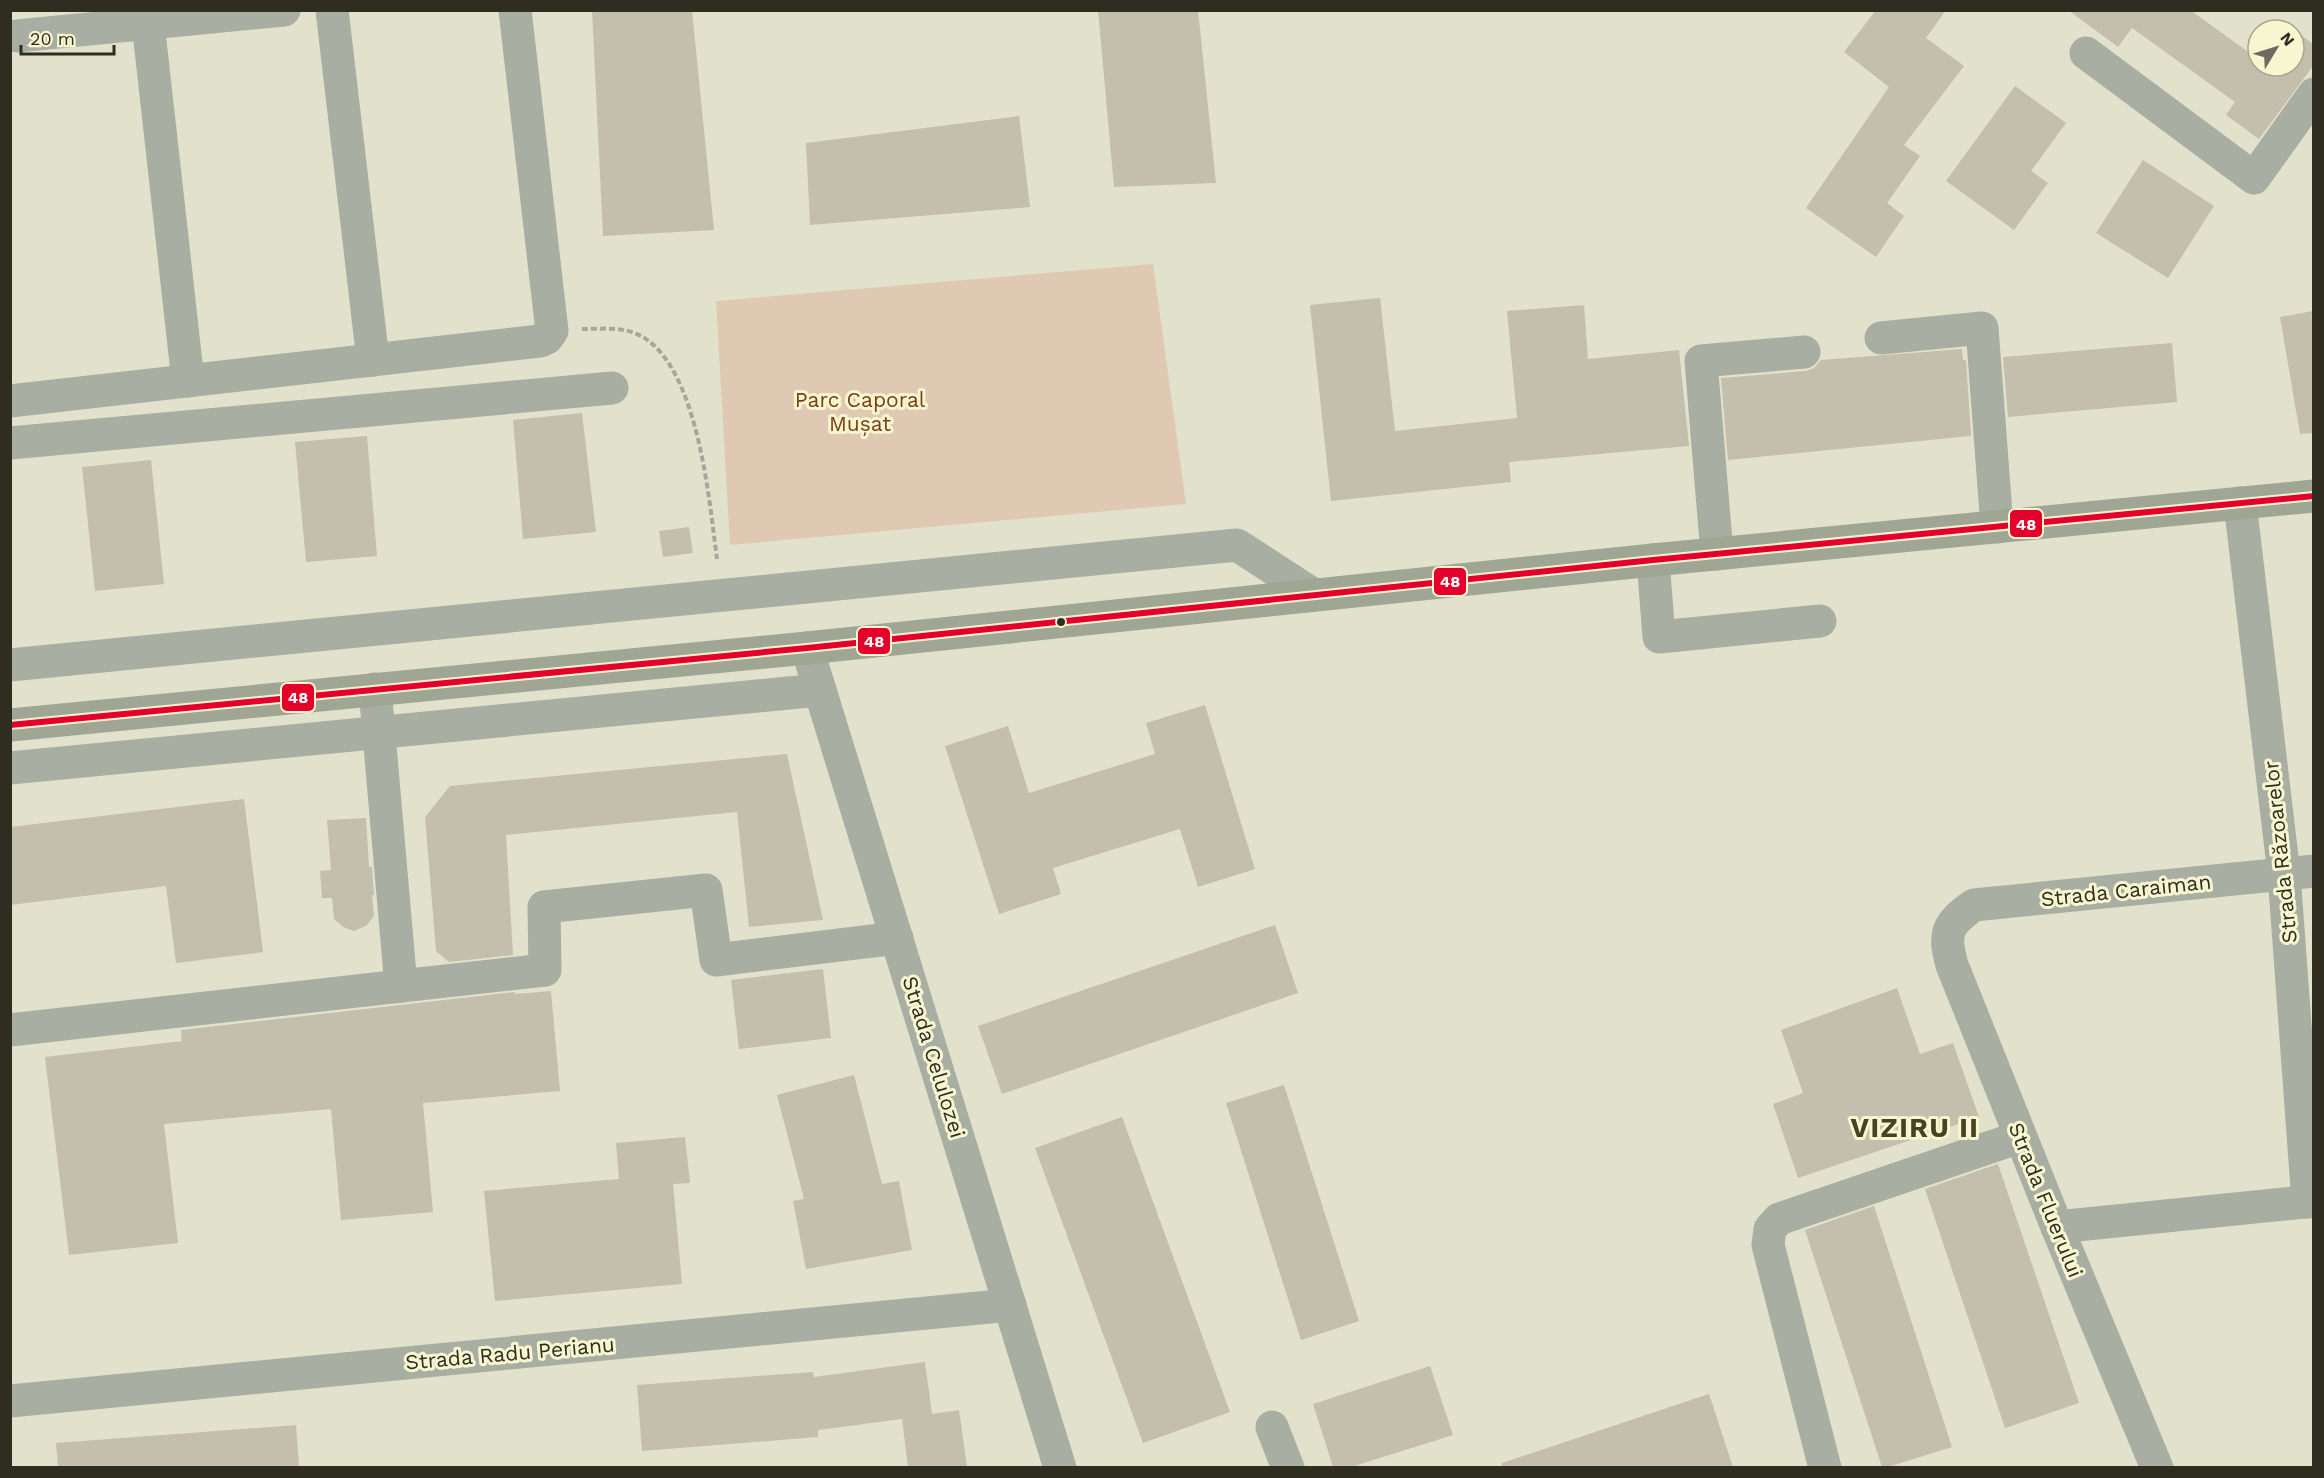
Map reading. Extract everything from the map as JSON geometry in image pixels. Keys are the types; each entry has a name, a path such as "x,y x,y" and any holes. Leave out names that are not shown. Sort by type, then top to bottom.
{"main road":[{"path":"10,725 807,648 1653,560 2313,496"}],"street":[{"path":"17,36 284,10"},
{"path":"332,10 373,360"},
{"path":"10,401 540,341 547,338 552,331 515,10"},
{"path":"148,23 188,381"},
{"path":"2086,53 2254,178 2313,94"},
{"path":"1881,338 1982,328 1997,527"},
{"path":"1717,554 1701,362 1804,352"},
{"path":"10,443 612,388"},
{"name":"Strada Răzoarelor","path":"2240,503 2299,872 2311,1202"},
{"path":"10,665 1237,545 1314,595"},
{"path":"1653,560 1659,637 1820,621"},
{"name":"Strada Celulozei","path":"807,648 1060,1467"},
{"path":"375,689 401,986"},
{"path":"10,768 820,690"},
{"name":"Strada Caraiman","path":"1948,929 1960,915 1974,905 2299,872"},
{"path":"10,1030 545,970 544,907 706,890 716,960 897,938"},
{"name":"Strada Fluerului","path":"1948,929 1947,947 1952,965 2020,1137 2157,1467"},
{"path":"1825,1467 1768,1245 1770,1230 1779,1219 2020,1137"},
{"path":"2057,1227 2311,1202"},
{"name":"Strada Radu Perianu","path":"10,1401 1010,1305"},
{"path":"1272,1427 1288,1467"}],"path":[{"path":"552,331 608,328 633,332 654,346 668,363 686,399 701,452 709,492 717,559"}],"green space":[{"name":"Parc Caporal Mușat","path":"1153,264 1186,504 730,545 716,301"}],"building":[{"path":"592,10 692,10 714,230 603,236"},
{"path":"1098,10 1198,10 1216,183 1114,187"},
{"path":"1876,10 1946,10 1926,38 1964,66 1904,145 1920,156 1887,203 1904,216 1876,257 1806,208 1889,87 1844,52"},
{"path":"2068,10 2190,10 2246,50 2246,78 2304,78 2259,139 2226,115 2235,102 2132,28 2118,47"},
{"path":"2306,39 2313,44 2313,66 2306,75"},
{"path":"2015,86 2066,123 2031,171 2048,183 2014,230 1946,181"},
{"path":"1019,116 1030,207 810,225 806,143"},
{"path":"2143,160 2214,206 2168,278 2096,233"},
{"path":"1380,298 1395,431 1517,418 1507,311 1584,305 1588,359 1679,350 1689,446 1509,462 1511,482 1331,501 1310,305"},
{"path":"2313,311 2313,433 2300,434 2280,317"},
{"path":"2172,343 2177,402 2008,417 2003,357"},
{"path":"1962,349 1963,360 1966,360 1971,436 1728,460 1721,378 1806,371 1814,368 1821,360"},
{"path":"582,413 596,532 523,539 513,420"},
{"path":"367,436 377,556 306,562 295,442"},
{"path":"151,460 164,584 95,591 82,467"},
{"path":"689,527 693,553 663,557 659,531"},
{"path":"1205,705 1255,869 1198,887 1180,829 1053,868 1061,894 999,914 945,746 1008,726 1029,793 1155,754 1146,723"},
{"path":"787,754 823,920 749,927 737,812 506,835 513,955 449,962 436,951 425,817 450,786"},
{"path":"244,799 263,952 176,963 166,886 10,905 10,827"},
{"path":"366,818 369,867 372,867 374,916 366,926 354,931 343,927 334,919 332,898 322,898 320,871 331,870 327,820"},
{"path":"1275,925 1298,993 1002,1094 978,1026"},
{"path":"823,969 831,1038 739,1049 731,980"},
{"path":"1897,988 1920,1054 1953,1043 1979,1117 1798,1178 1773,1104 1803,1093 1781,1030"},
{"path":"551,991 560,1091 423,1103 433,1212 341,1220 331,1109 164,1124 178,1243 69,1255 45,1057 182,1041 181,1030 515,992 515,994"},
{"path":"854,1075 882,1184 899,1181 912,1250 806,1269 793,1201 804,1199 777,1095"},
{"path":"1284,1085 1359,1321 1301,1340 1226,1103"},
{"path":"1122,1117 1230,1412 1143,1443 1035,1148"},
{"path":"685,1137 690,1183 673,1184 682,1284 495,1301 484,1191 619,1179 616,1143"},
{"path":"1998,1164 2079,1403 2005,1428 1925,1189"},
{"path":"1874,1206 1952,1447 1888,1467 1882,1467 1805,1230"},
{"path":"925,1362 932,1414 959,1410 967,1467 908,1467 902,1419 818,1430 818,1437 642,1451 637,1385 813,1372 814,1377"},
{"path":"1430,1366 1453,1435 1351,1467 1333,1467 1313,1404"},
{"path":"1709,1394 1733,1467 1502,1467 1502,1463"},
{"path":"296,1425 299,1467 58,1467 56,1443"}],"transit line":[{"name":"48","path":"10,725 807,648 1653,560 2314,496"}],"district":[{"name":"VIZIRU II","path":"1915,1128"}]}
